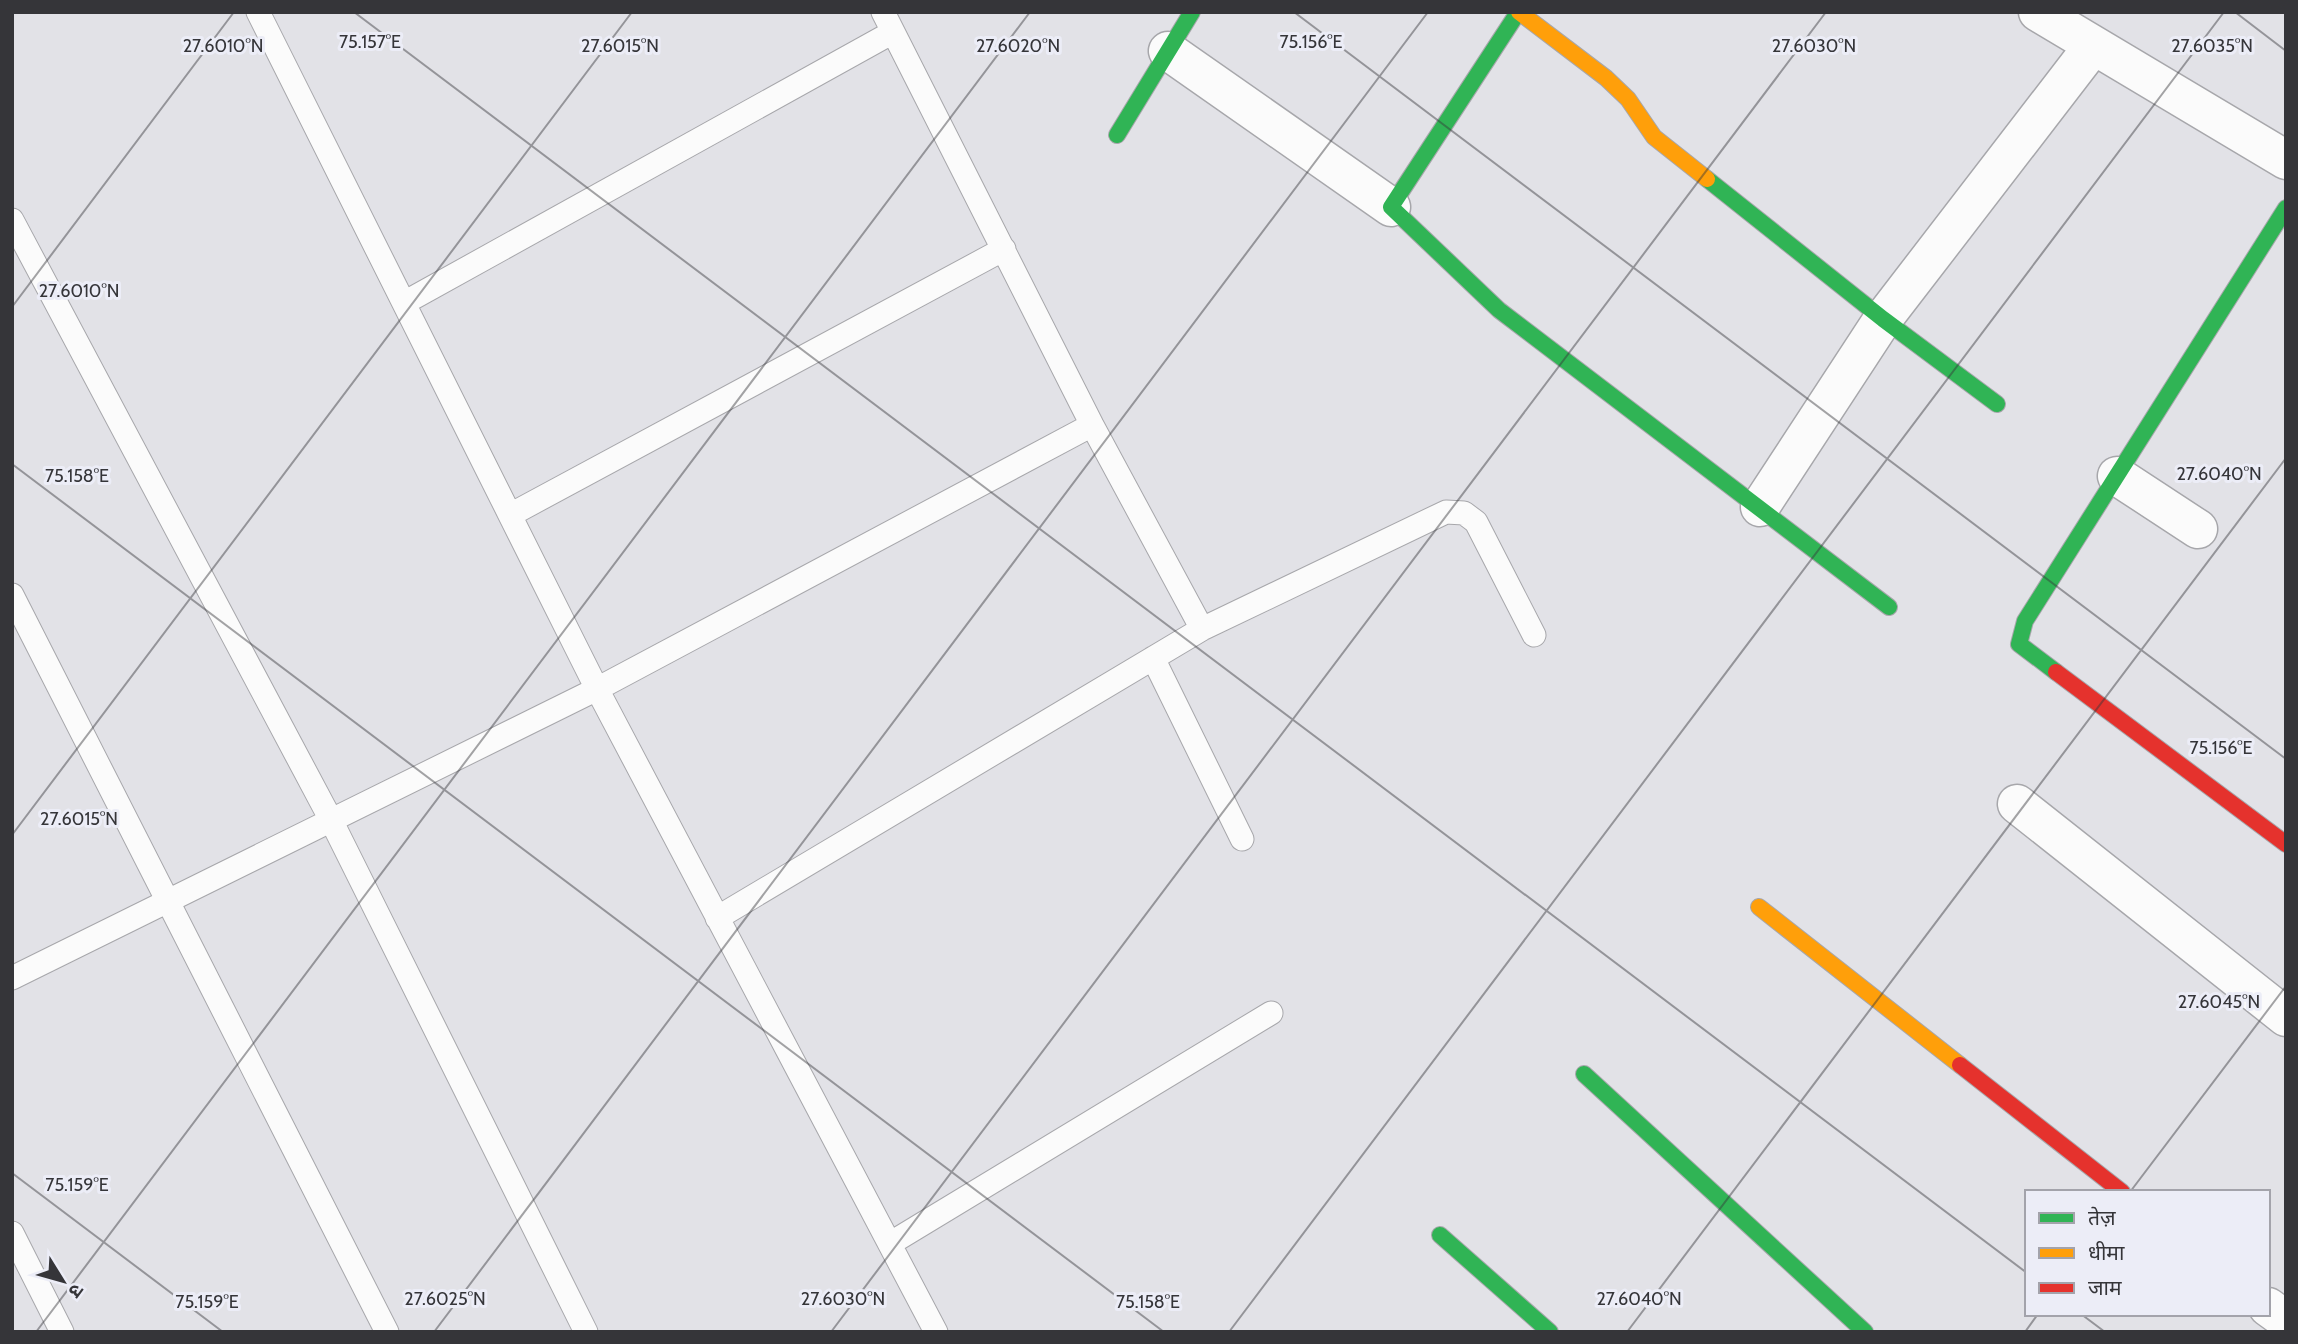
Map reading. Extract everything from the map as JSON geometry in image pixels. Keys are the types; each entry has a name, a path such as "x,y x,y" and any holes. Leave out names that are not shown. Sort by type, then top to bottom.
{"street":[{"path":"1117,135 1192,12"},
{"path":"2038,12 2286,160"},
{"path":"1391,207 1517,13 1606,78 1628,99 1654,137 1883,319 1997,404"},
{"path":"1759,507 1883,319 2093,46"},
{"path":"1168,51 1391,207 1499,310 1889,607"},
{"path":"2286,208 2025,621 2019,643 2286,844"},
{"path":"2117,476 2199,529"},
{"path":"2017,804 2286,1017"},
{"path":"1759,907 2119,1190"},
{"path":"1584,1074 1865,1332"},
{"path":"1440,1235 1549,1332"},
{"path":"2270,1308 2286,1320"}],"lane":[{"path":"258,12 597,689 936,1332"},
{"path":"404,303 888,22 1092,425 1202,629"},
{"path":"12,220 331,820 586,1332"},
{"path":"510,515 1004,248"},
{"path":"12,978 597,689 1092,425"},
{"path":"717,918 1202,629 1446,512 1464,513 1476,522 1534,635"},
{"path":"12,595 387,1332"},
{"path":"1153,658 1241,839"},
{"path":"891,1243 1271,1013"},
{"path":"12,1233 62,1332"}],"traffic: fast":[{"path":"1117,135 1192,12"},
{"path":"1515,12 1517,14 1391,207 1499,310 1889,607"},
{"path":"1707,179 1883,319 1997,404"},
{"path":"2056,672 2019,644 2025,621 2286,208"},
{"path":"1584,1074 1865,1332"},
{"path":"1440,1235 1550,1332"}],"traffic: slow":[{"path":"1519,12 1606,78 1628,99 1654,137 1707,179"},
{"path":"1759,907 1960,1065"}],"traffic: jam":[{"path":"2056,672 2286,844"},
{"path":"1960,1065 2119,1190"}]}
